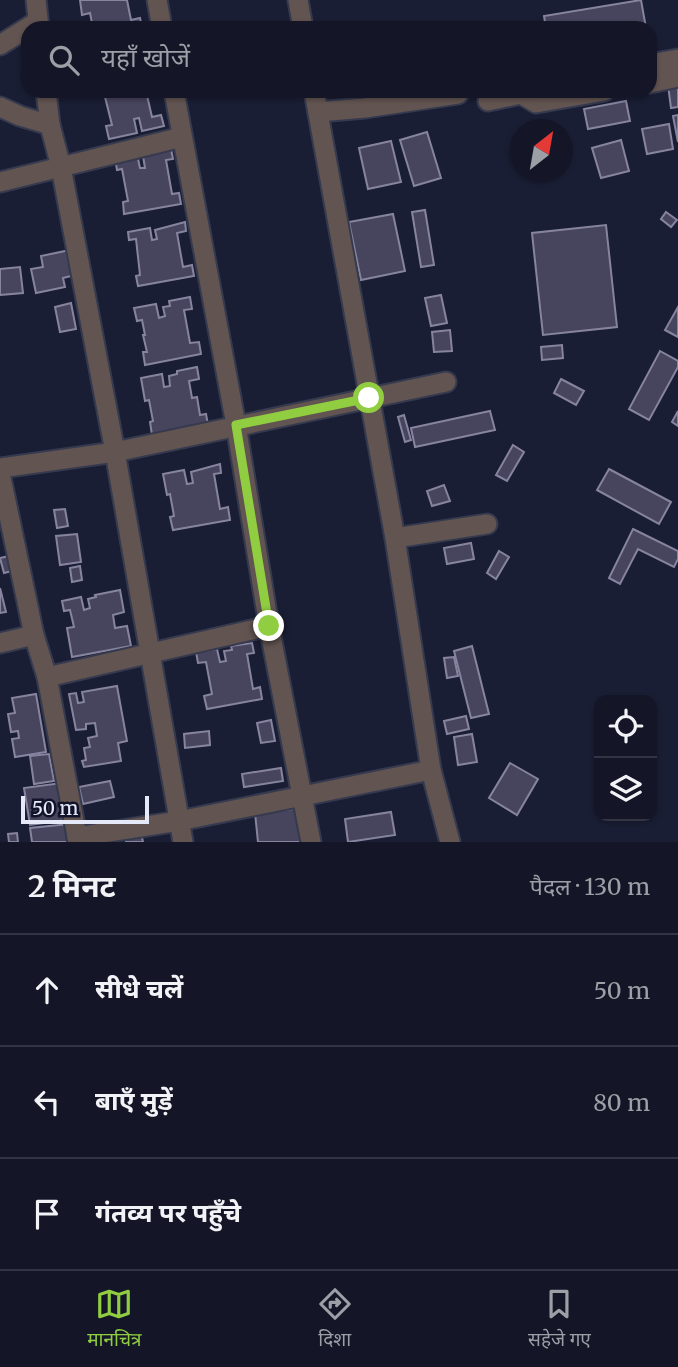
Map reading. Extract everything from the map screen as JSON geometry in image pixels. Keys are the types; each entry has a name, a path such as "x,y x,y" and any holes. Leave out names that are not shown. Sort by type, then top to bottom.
{"street":[{"path":"36,0 39,21"},
{"path":"157,0 161,21"},
{"path":"298,0 302,21"},
{"path":"0,46 21,34"},
{"path":"657,63 678,59"},
{"path":"657,82 678,78"},
{"path":"47,98 115,452 183,842"},
{"path":"175,98 236,425 269,626 311,842"},
{"path":"315,98 395,538 431,770 453,841"},
{"path":"318,112 427,98"},
{"path":"488,101 501,98"},
{"path":"530,98 536,103 564,98"},
{"path":"0,107 50,125"},
{"path":"0,183 182,137"},
{"path":"431,770 77,840 47,677 34,635 0,470 115,452 446,382"},
{"path":"395,538 487,524"},
{"path":"47,677 269,626"},
{"path":"0,643 34,635"}],"building":[{"path":"80,0 127,0 131,20 140,18 141,21 92,21 90,13 82,15"},
{"path":"641,0 645,21 545,21 544,16"},
{"path":"678,84 678,107 671,108 668,85"},
{"path":"105,98 148,98 152,117 161,115 164,126 142,131 139,118 134,119 137,133 109,139 106,126 112,125"},
{"path":"626,101 630,121 588,129 584,109"},
{"path":"678,115 678,142 673,116"},
{"path":"669,124 673,149 647,154 642,129"},
{"path":"427,132 441,178 414,186 400,140"},
{"path":"621,140 629,171 601,178 592,148"},
{"path":"391,141 401,182 368,189 359,148"},
{"path":"171,149 173,159 166,160 172,194 179,193 181,204 124,214 123,202 128,201 122,169 117,170 115,158 137,154 140,168 145,168 143,156 150,155 149,152"},
{"path":"425,210 434,265 421,267 412,212"},
{"path":"666,212 677,220 671,227 661,219"},
{"path":"393,214 405,271 361,280 349,222"},
{"path":"185,222 186,231 177,233 183,267 192,265 194,276 138,286 136,276 140,275 136,239 129,240 128,232 150,228 152,240 157,239 155,230"},
{"path":"606,225 617,327 543,335 532,233"},
{"path":"70,250 75,275 63,278 65,287 36,293 31,269 43,267 41,256"},
{"path":"20,267 23,293 0,295 0,269"},
{"path":"441,295 447,323 431,326 425,298"},
{"path":"190,297 192,309 184,310 190,343 199,342 201,354 145,365 145,335 142,320 137,321 134,308 156,304 159,318 165,316 163,307 170,306 169,301"},
{"path":"71,303 76,329 60,332 55,307"},
{"path":"678,307 678,337 665,330"},
{"path":"450,330 452,351 434,352 432,332"},
{"path":"562,345 563,358 542,360 541,347"},
{"path":"660,351 678,361 678,367 649,420 629,409"},
{"path":"197,367 199,379 189,381 192,398 197,397 200,415 206,414 208,425 152,435 150,422 153,421 149,400 145,401 141,378 162,374 164,387 170,386 169,376 177,374 177,371"},
{"path":"561,379 584,391 576,405 554,393"},
{"path":"490,411 495,430 415,447 411,428"},
{"path":"678,411 678,426 672,422"},
{"path":"404,415 411,440 405,442 398,417"},
{"path":"513,445 524,452 507,481 496,475"},
{"path":"220,464 221,473 214,474 220,509 228,507 230,520 173,530 170,517 174,516 163,474 184,470 187,484 193,483 191,472"},
{"path":"609,469 671,502 659,524 597,490"},
{"path":"444,485 450,501 432,506 427,491"},
{"path":"65,509 68,526 57,528 54,510"},
{"path":"633,529 678,551 678,559 674,567 638,549 620,584 609,578"},
{"path":"77,534 81,562 60,565 56,536"},
{"path":"471,543 474,559 447,564 444,548"},
{"path":"499,551 509,557 496,579 487,573"},
{"path":"9,556 12,571 4,573 0,558"},
{"path":"80,566 82,580 72,582 70,568"},
{"path":"0,588 6,612 0,613"},
{"path":"120,590 124,612 113,615 115,628 127,626 131,646 72,657 67,628 74,627 70,610 64,611 62,601 81,597 84,610 90,608 88,599 96,597 95,595"},
{"path":"252,643 254,653 247,654 253,689 260,687 262,699 207,709 204,696 212,694 206,662 198,663 196,652 217,649 220,662 226,661 224,651 232,650 231,646"},
{"path":"472,646 489,714 471,718 454,651"},
{"path":"454,657 458,676 447,678 444,658"},
{"path":"117,686 127,741 118,743 121,761 84,767 84,748 90,747 88,738 97,736 95,723 86,724 86,729 76,730 69,694 76,693 78,703 84,702 82,692"},
{"path":"36,694 46,752 15,757 12,739 19,738 18,731 11,732 8,714 15,713 12,698"},
{"path":"466,716 469,729 447,734 444,721"},
{"path":"271,720 275,741 261,743 257,723"},
{"path":"209,731 210,745 185,748 184,734"},
{"path":"472,734 477,762 458,765 454,737"},
{"path":"49,754 54,781 34,784 30,756"},
{"path":"510,763 538,779 517,815 489,798"},
{"path":"281,768 283,781 244,787 242,774"},
{"path":"110,781 114,797 83,804 79,787"},
{"path":"61,783 67,820 30,825 24,788"},
{"path":"302,808 306,842 258,842 255,813"},
{"path":"391,812 395,835 348,842 345,819"},
{"path":"69,824 71,842 32,842 30,828"},
{"path":"17,833 18,842 9,842 8,834"},
{"path":"141,833 143,842 126,842 125,836"}],"route":[{"path":"269,626 236,425 369,398"}]}
